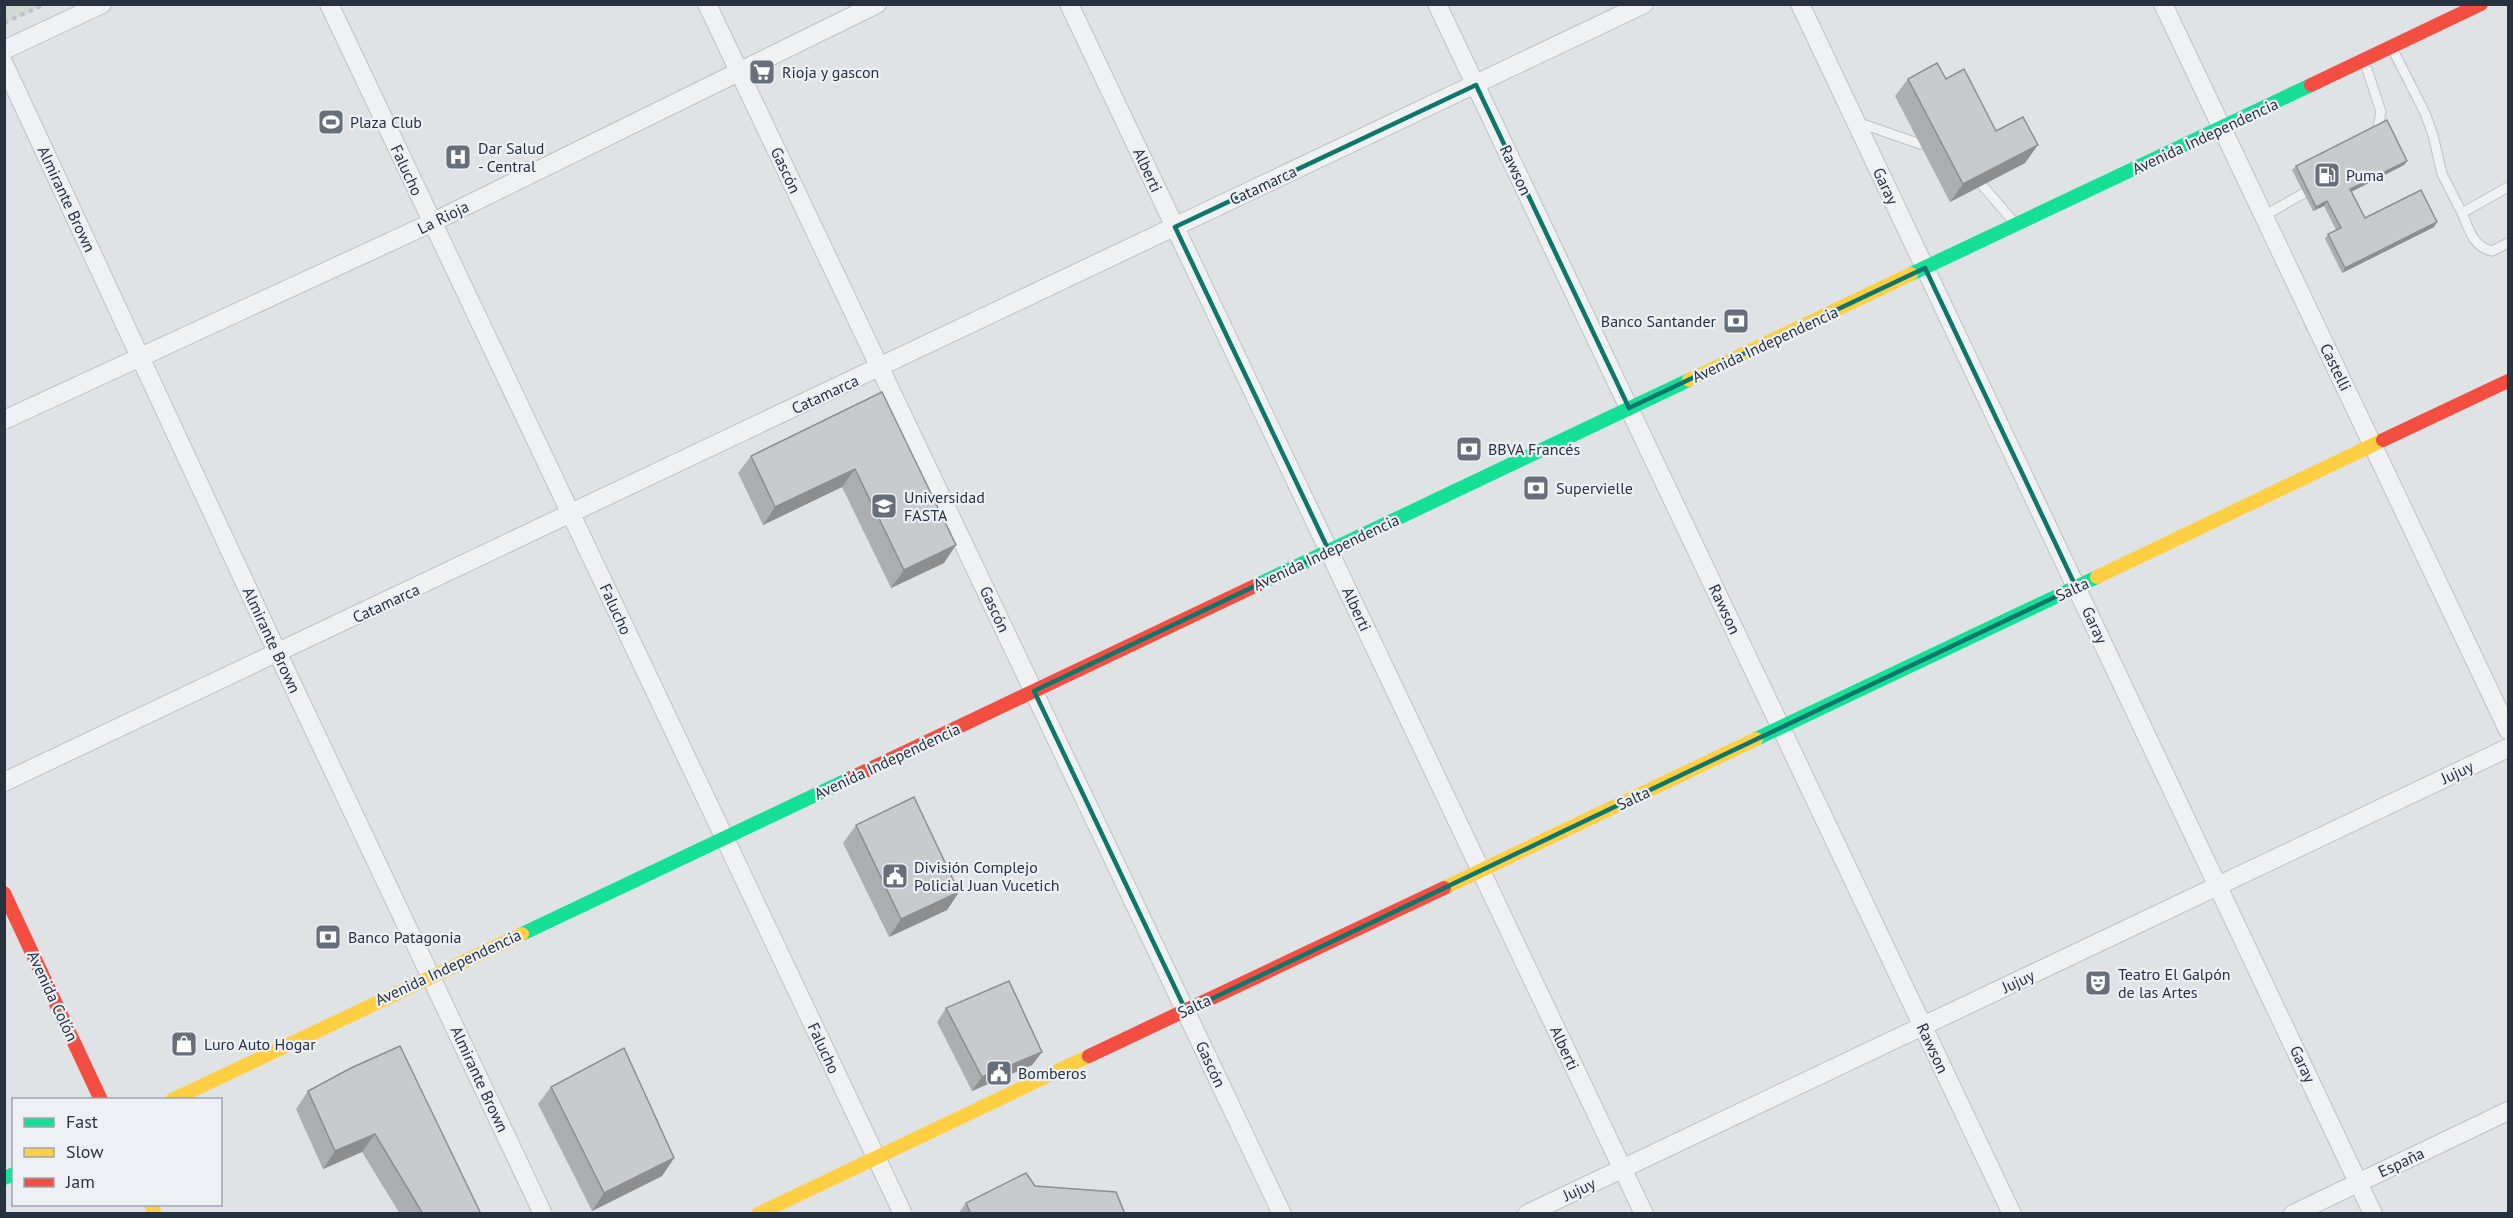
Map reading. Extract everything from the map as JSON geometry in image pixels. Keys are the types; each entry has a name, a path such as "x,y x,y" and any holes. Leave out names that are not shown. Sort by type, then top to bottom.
{"main road":[{"name":"Avenida Independencia","path":"176,1098 431,975 2481,4"},
{"name":"Salta","path":"758,1214 2508,381"},
{"name":"Avenida Colón","path":"4,894 100,1098"}],"street":[{"path":"4,50 102,4"},
{"name":"Falucho","path":"329,4 903,1214"},
{"name":"Gascón","path":"707,4 1282,1214"},
{"name":"La Rioja","path":"4,420 432,222 877,4"},
{"name":"Alberti","path":"1069,4 1644,1214"},
{"name":"Rawson","path":"1437,4 2012,1214"},
{"name":"Catamarca","path":"4,782 1644,4"},
{"name":"Garay","path":"1800,4 2373,1214"},
{"name":"Castelli","path":"2163,4 2508,730"},
{"name":"Almirante Brown","path":"4,64 278,654 543,1214"},
{"name":"Jujuy","path":"1527,1214 2508,747"},
{"name":"España","path":"2293,1214 2508,1111"}],"lane":[{"path":"2391,47 2425,113 2433,135 2442,174 2476,244 2492,251 2508,243"},
{"path":"2364,60 2381,112 2378,127"},
{"path":"1856,122 1920,144"},
{"path":"1982,186 2017,225"},
{"path":"2462,213 2508,187"},
{"path":"2264,216 2304,193"}],"path":[{"path":"4,23 45,4"}],"highlighted area":[{"path":"1476,85 1629,408 1925,268 2076,587 1186,1011 1034,691 1329,551 1175,227"}],"shaded area":[{"path":"5,4 45,4 45,5 5,23"}],"building":[{"path":"1937,63 1946,79 1964,69 1996,131 2023,117 2038,145 1963,184 1908,79"},
{"path":"2387,120 2407,161 2350,189 2365,218 2421,190 2437,222 2345,268 2328,234 2341,228 2327,201 2316,207 2296,166"},
{"name":"Universidad FASTA","path":"882,392 956,545 904,570 855,469 775,507 751,456"},
{"name":"División Complejo Policial Juan Vucetich","path":"914,797 959,892 901,919 856,825"},
{"path":"1009,981 1042,1052 982,1077 946,1008"},
{"path":"400,1046 481,1214 423,1214 375,1134 335,1151 308,1091"},
{"path":"624,1048 674,1158 604,1193 551,1087"},
{"path":"1026,1173 1035,1186 1116,1192 1125,1214 971,1214 966,1203"}],"traffic: fast":[{"path":"1911,274 2311,85"},
{"path":"1259,584 1689,380"},
{"path":"1756,739 2097,577"},
{"path":"522,934 851,778"},
{"path":"4,1178 12,1175"}],"traffic: slow":[{"path":"1689,380 1911,274"},
{"path":"2097,577 2383,440"},
{"path":"1444,888 1756,739"},
{"path":"176,1098 522,934"},
{"path":"758,1214 1089,1056"},
{"path":"152,1206 155,1214"}],"traffic: jam":[{"path":"2311,85 2481,4"},
{"path":"2383,440 2508,381"},
{"path":"851,778 1259,584"},
{"path":"1089,1056 1444,888"},
{"path":"4,893 100,1098"}],"place":[{"name":"Rioja y gascon","path":"762,72"},
{"name":"Plaza Club","path":"331,122"},
{"name":"Dar Salud - Central","path":"458,157"},
{"name":"Puma","path":"2327,175"},
{"name":"Banco Santander","path":"1736,321"},
{"name":"BBVA Francés","path":"1469,449"},
{"name":"Supervielle","path":"1536,488"},
{"name":"Universidad FASTA","path":"884,506"},
{"name":"División Complejo Policial Juan Vucetich","path":"895,876"},
{"name":"Banco Patagonia","path":"328,937"},
{"name":"Teatro El Galpón de las Artes","path":"2098,983"},
{"name":"Luro Auto Hogar","path":"184,1044"},
{"name":"Bomberos","path":"999,1073"}]}
